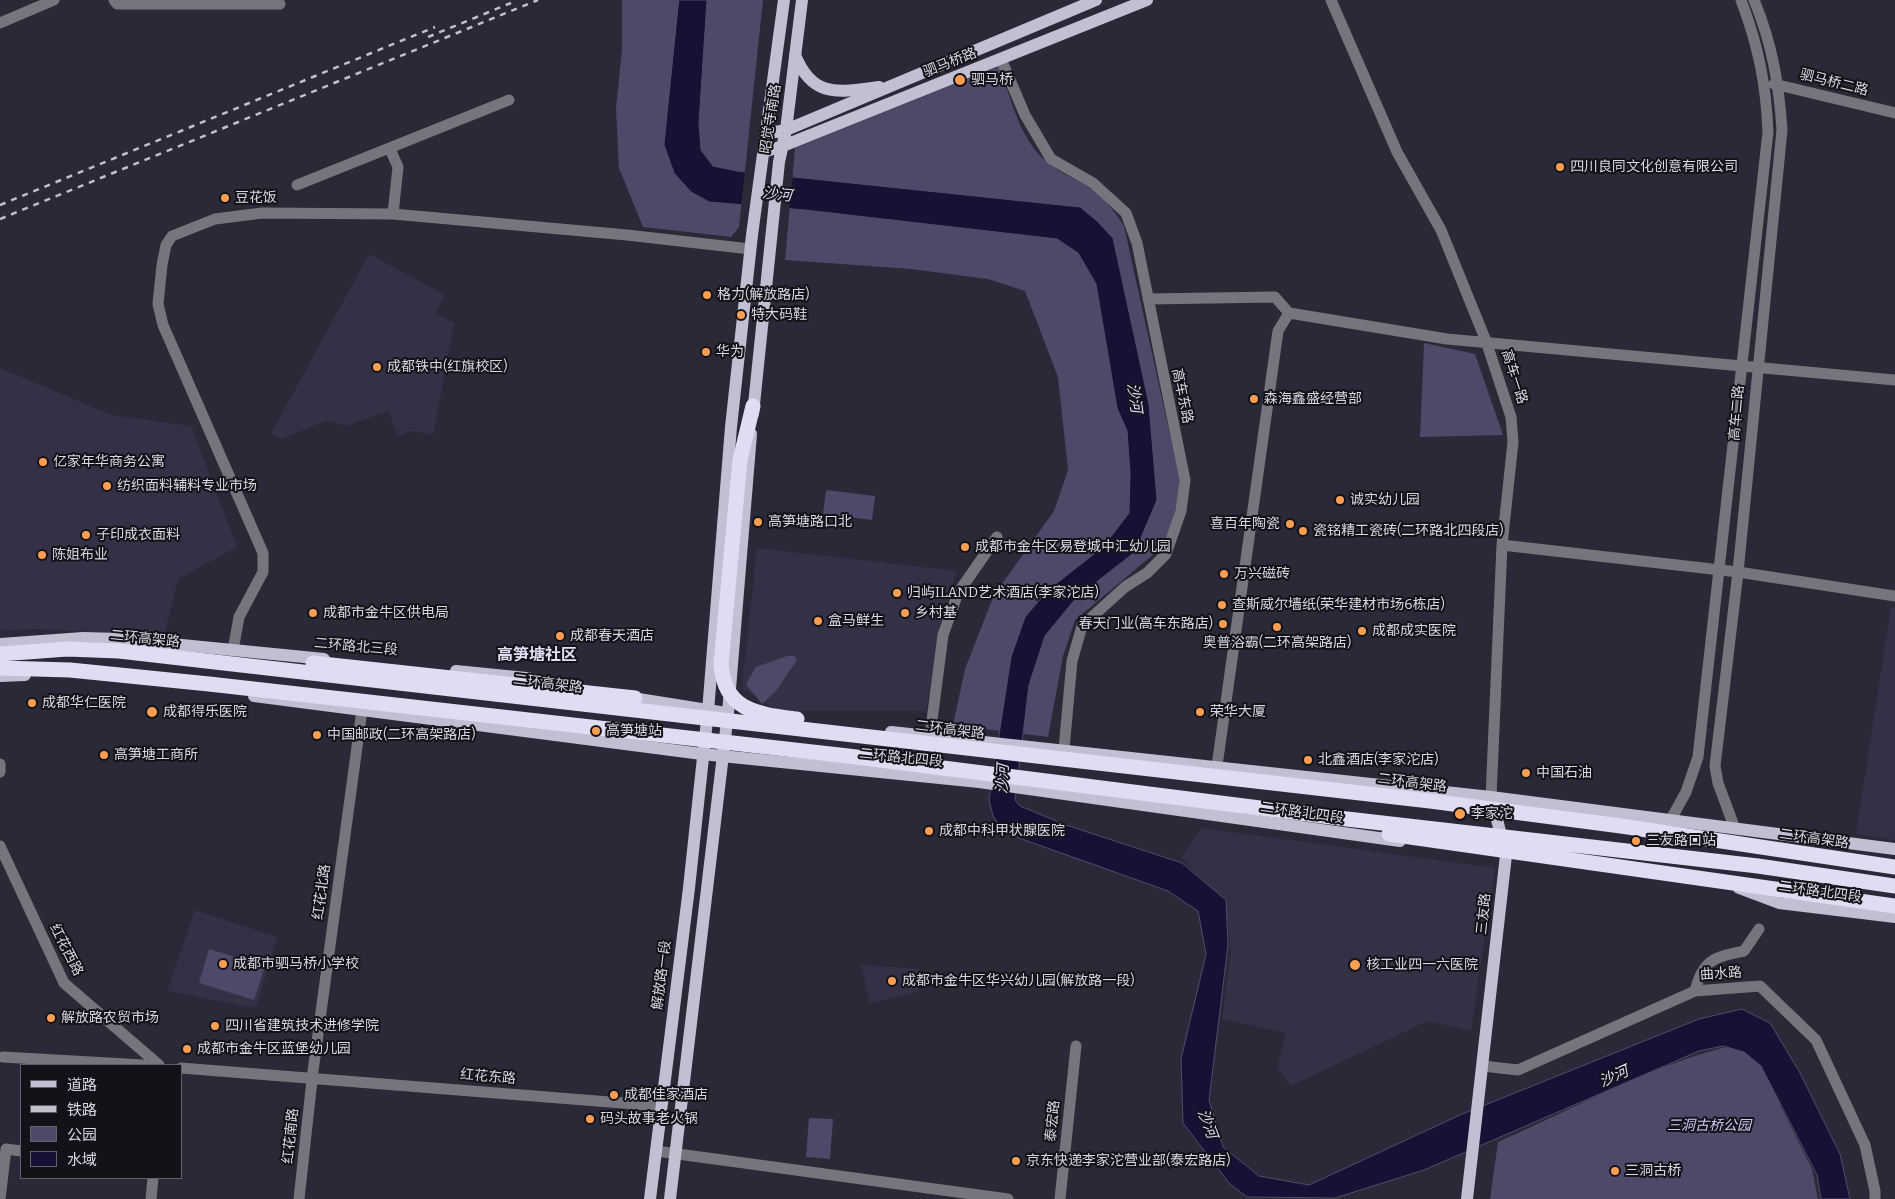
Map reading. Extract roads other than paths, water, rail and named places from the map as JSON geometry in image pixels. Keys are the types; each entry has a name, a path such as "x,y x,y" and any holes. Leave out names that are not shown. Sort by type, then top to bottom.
{"highway":[{"path":"753,406 740,460 720,664 724,687 736,701 759,714 836,724 903,741"},
{"path":"67,649 102,643 452,677 635,698"},
{"name":"二环高架路","path":"0,654 67,649 128,652 1430,801 1611,825 1895,867"},
{"path":"0,668 70,670 209,684 848,756 1347,819 1758,866 1895,886"},
{"path":"1430,801 1458,800 1895,858"},
{"path":"1347,819 1378,832 1895,906"}],"main road":[{"name":"昭觉寺南路","path":"750,249 784,0"},
{"name":"昭觉寺南路","path":"723,756 753,406 779,162 786,130 802,0"},
{"name":"驷马桥路","path":"765,134 786,130 1096,0"},
{"name":"驷马桥路","path":"763,152 783,146 1147,0"},
{"path":"795,55 808,78 819,88 831,91 853,90 898,84"},
{"name":"解放路一段","path":"650,1199 660,1106 689,888 708,711 732,427 750,249"},
{"name":"二环路北三段","path":"0,644 83,638 121,639 526,678 708,711"},
{"path":"0,676 45,676 115,680 702,754"},
{"name":"二环路北四段","path":"708,711 1492,797 1670,822 1895,850"},
{"name":"二环路北四段","path":"702,754 979,782 1733,885 1779,903 1895,917"},
{"path":"670,1199 723,756"},
{"name":"三友路","path":"1468,1193 1506,855 1492,797"}],"street":[{"path":"0,23 54,0"},
{"path":"114,0 117,4 280,4"},
{"name":"高车一路","path":"1331,0 1397,152 1441,230 1486,341 1511,417 1513,442 1502,545 1492,797"},
{"name":"高车二路","path":"1670,822 1686,792 1698,757 1768,132 1765,82 1751,28 1741,0"},
{"name":"高车二路","path":"1736,830 1718,783 1715,766 1738,572 1782,130 1780,85 1764,23 1754,0"},
{"name":"高车东路","path":"1001,59 1025,115 1051,159 1092,183 1126,214 1136,243 1185,480 1181,511 1166,554 1147,573 1125,587 1082,626 1072,662 1064,749"},
{"name":"驷马桥二路","path":"1765,82 1895,113"},
{"path":"297,185 509,100"},
{"path":"390,149 398,167 393,214"},
{"path":"233,650 239,617 262,572 263,553 163,325 158,304 162,265 166,246 172,236 214,219 262,213 393,214 627,235 750,249"},
{"path":"1148,300 1275,297 1289,313 1448,339 1895,380"},
{"path":"1216,766 1278,331 1289,313"},
{"path":"930,736 943,635 958,593 997,537"},
{"path":"1502,545 1738,572 1895,596"},
{"name":"红花北路","path":"312,1077 362,710"},
{"path":"0,764 0,772"},
{"name":"红花西路","path":"0,846 64,984 158,1064"},
{"path":"1695,990 1699,977 1715,957 1744,950 1759,929"},
{"name":"曲水路","path":"1482,1066 1518,1070 1695,990 1760,986 1816,1040 1865,1145 1876,1191 1875,1199"},
{"name":"泰宏路","path":"1060,1199 1076,1046"},
{"path":"3,1057 126,1064"},
{"path":"182,1068 312,1077"},
{"name":"红花东路","path":"312,1077 660,1106"},
{"name":"红花南路","path":"299,1199 312,1077"},
{"path":"0,1199 6,1149 20,1151"},
{"path":"656,1151 1008,1199"},
{"path":"151,1199 153,1179"}],"water":[{"name":"沙河","path":"679,0 707,0 699,123 701,150 713,166 737,171 1080,207 1113,238 1149,404 1157,500 1135,552 1076,598 1045,636 1029,685 1015,800 1020,806 1066,825 1182,863 1226,900 1228,945 1209,1100 1223,1147 1259,1176 1309,1185 1460,1115 1699,1019 1742,1009 1770,1023 1800,1073 1840,1154 1850,1199 1821,1199 1817,1175 1761,1066 1744,1052 1723,1046 1699,1051 1424,1170 1335,1198 1247,1197 1230,1184 1183,1123 1181,1059 1206,954 1198,911 1168,891 1005,833 993,816 989,800 1011,657 1025,617 1048,590 1103,547 1129,513 1130,472 1127,431 1117,408 1096,284 1078,253 1057,239 805,210 709,202 691,192 674,173 664,145"}],"railway":[{"path":"0,219 538,0"},
{"path":"428,37 511,3"},
{"path":"0,205 435,27"}],"place":[{"name":"驷马桥","path":"960,80"},
{"name":"四川良同文化创意有限公司","path":"1560,167"},
{"name":"豆花饭","path":"225,198"},
{"name":"格力(解放路店)","path":"707,295"},
{"name":"特大码鞋","path":"741,315"},
{"name":"华为","path":"706,352"},
{"name":"成都铁中(红旗校区)","path":"377,367"},
{"name":"森海鑫盛经营部","path":"1254,399"},
{"name":"亿家年华商务公寓","path":"43,462"},
{"name":"纺织面料辅料专业市场","path":"107,486"},
{"name":"诚实幼儿园","path":"1340,500"},
{"name":"高笋塘路口北","path":"758,522"},
{"name":"喜百年陶瓷","path":"1290,524"},
{"name":"瓷铭精工瓷砖(二环路北四段店)","path":"1303,531"},
{"name":"子印成衣面料","path":"86,535"},
{"name":"成都市金牛区易登城中汇幼儿园","path":"965,547"},
{"name":"陈姐布业","path":"42,555"},
{"name":"万兴磁砖","path":"1224,574"},
{"name":"归屿ILAND艺术酒店(李家沱店)","path":"897,593"},
{"name":"查斯威尔墙纸(荣华建材市场6栋店)","path":"1222,605"},
{"name":"成都市金牛区供电局","path":"313,613"},
{"name":"乡村基","path":"905,613"},
{"name":"盒马鲜生","path":"818,621"},
{"name":"春天门业(高车东路店)","path":"1223,624"},
{"name":"奥普浴霸(二环高架路店)","path":"1277,627"},
{"name":"成都成实医院","path":"1362,631"},
{"name":"成都春天酒店","path":"560,636"},
{"name":"成都华仁医院","path":"32,703"},
{"name":"成都得乐医院","path":"152,712"},
{"name":"荣华大厦","path":"1200,712"},
{"name":"高笋塘站","path":"596,731"},
{"name":"中国邮政(二环高架路店)","path":"317,735"},
{"name":"高笋塘工商所","path":"104,755"},
{"name":"北鑫酒店(李家沱店)","path":"1308,760"},
{"name":"中国石油","path":"1526,773"},
{"name":"李家沱","path":"1460,814"},
{"name":"成都中科甲状腺医院","path":"929,831"},
{"name":"三友路口站","path":"1636,841"},
{"name":"成都市驷马桥小学校","path":"223,964"},
{"name":"核工业四一六医院","path":"1355,965"},
{"name":"成都市金牛区华兴幼儿园(解放路一段)","path":"892,981"},
{"name":"解放路农贸市场","path":"51,1018"},
{"name":"四川省建筑技术进修学院","path":"215,1026"},
{"name":"成都市金牛区蓝堡幼儿园","path":"187,1049"},
{"name":"成都佳家酒店","path":"614,1095"},
{"name":"码头故事老火锅","path":"590,1119"},
{"name":"京东快递李家沱营业部(泰宏路店)","path":"1016,1161"},
{"name":"三洞古桥","path":"1615,1171"}],"district":[{"name":"高笋塘社区","path":"537,656"}],"park label":[{"name":"三洞古桥公园","path":"1709,1126"}]}
